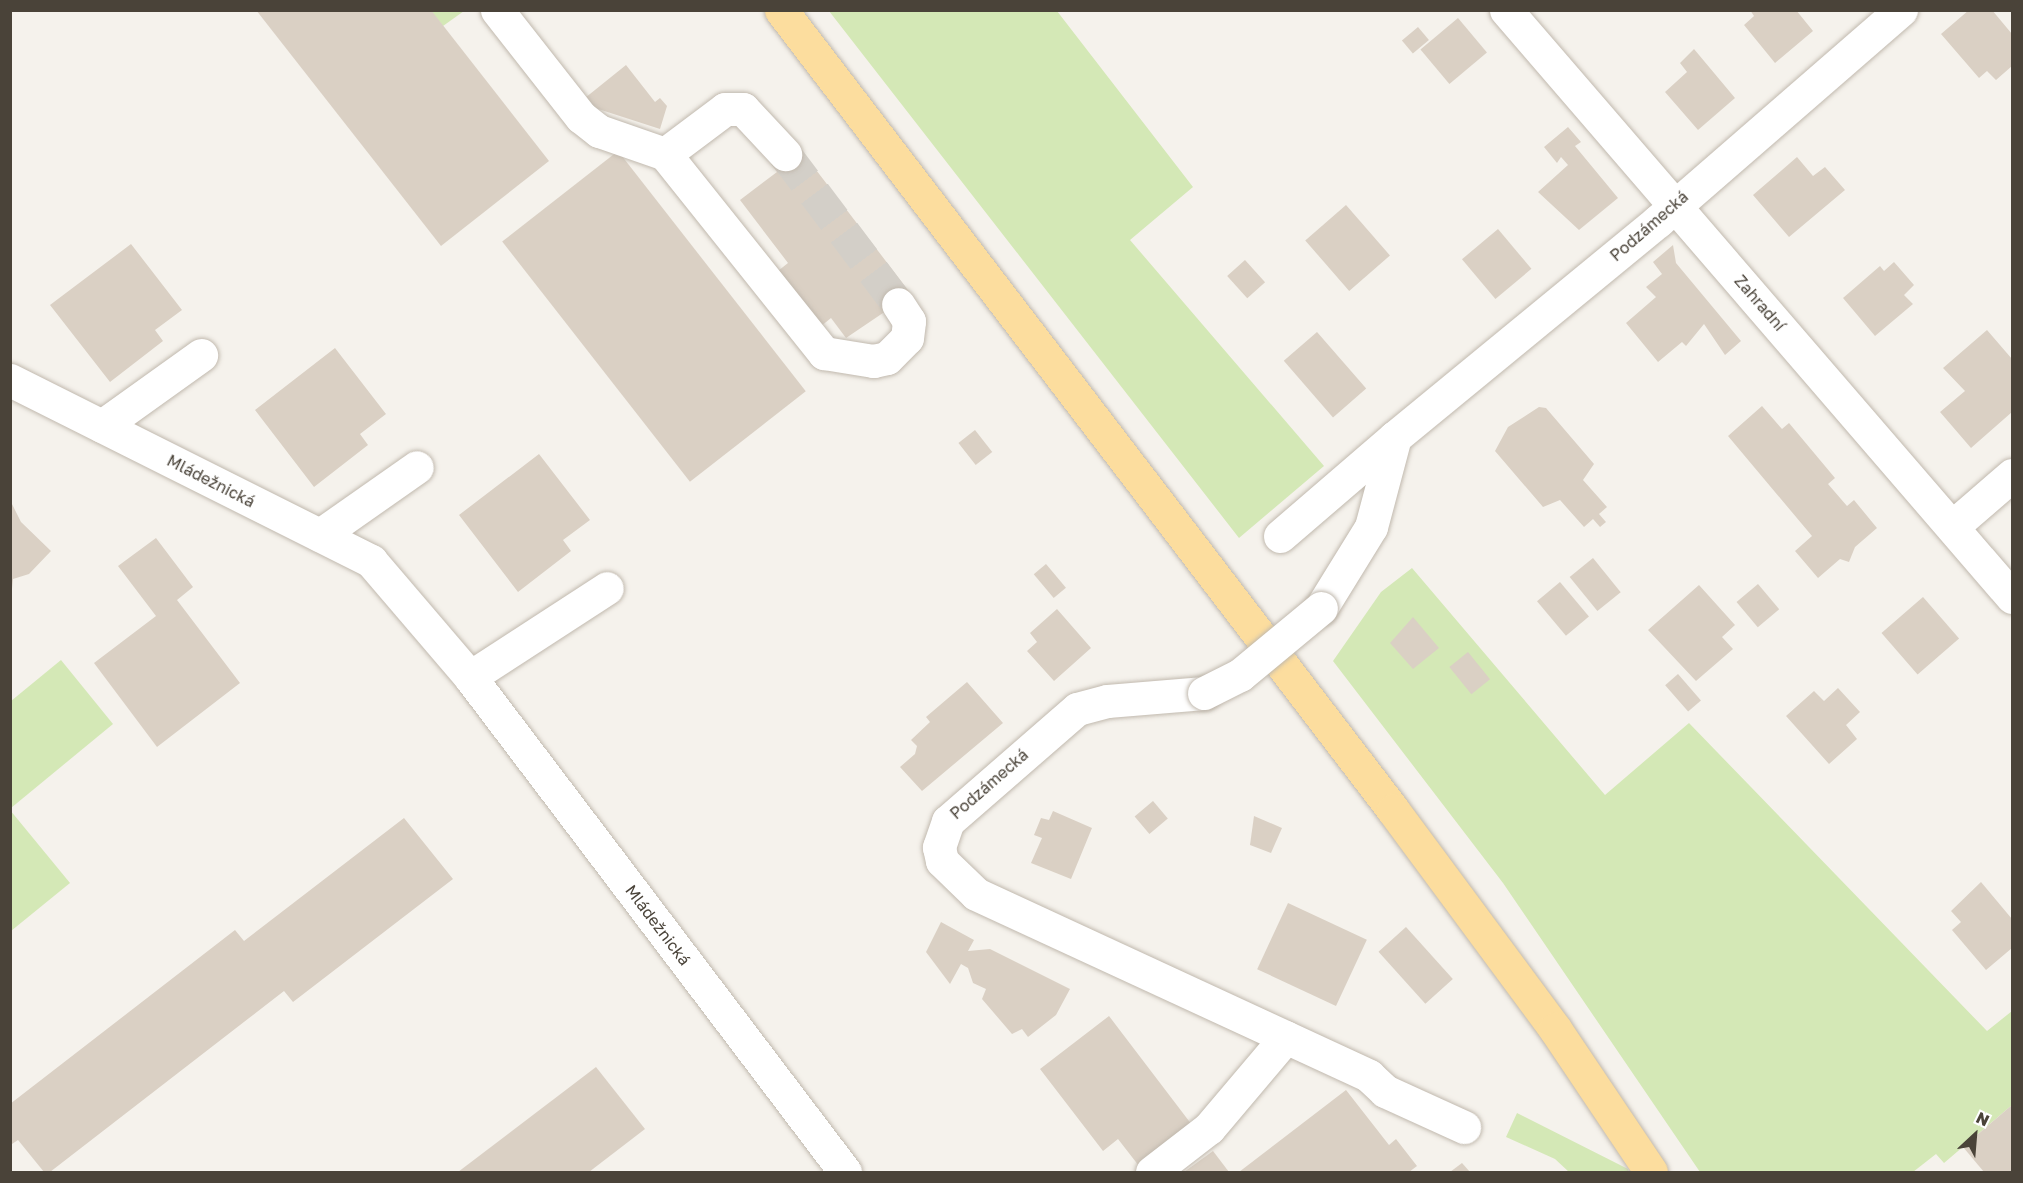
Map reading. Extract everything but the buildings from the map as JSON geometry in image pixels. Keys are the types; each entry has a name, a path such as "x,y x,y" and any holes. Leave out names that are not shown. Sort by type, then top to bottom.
{"main road":[{"path":"781,10 1392,810 1555,1029 1651,1173"}],"street":[{"path":"497,10 581,117 599,131 665,154 824,354 880,362 903,344 909,321 898,304"},
{"name":"Zahradní","path":"1506,10 2013,597"},
{"name":"Podzámecká","path":"1280,536 1675,204 1900,10"},
{"path":"665,154 725,110 743,109 758,118 785,154"},
{"path":"102,426 201,356"},
{"name":"Mládežnická","path":"10,380 371,561 470,677 845,1173"},
{"name":"Podzámecká","path":"1395,437 1371,527 1321,608 1240,675 1204,693 1107,701 1077,709 948,821 939,847 942,861 976,894 1286,1037 1464,1127"},
{"path":"320,535 417,467"},
{"path":"1953,526 2013,475"},
{"path":"470,677 607,588"},
{"path":"1152,1173 1209,1128 1286,1037"}],"green space":[{"path":"431,11 464,11 443,26"},
{"path":"829,11 1057,11 1193,187 1130,240 1324,466 1239,538"},
{"path":"1412,568 1605,795 1689,723 1987,1031 2012,1011 2012,1105 1944,1163 1936,1154 1913,1172 1700,1172 1503,883 1333,661 1381,592"},
{"path":"61,660 113,724 11,808 11,701"},
{"path":"10,810 70,883 11,931 10,931"},
{"path":"1517,1113 1628,1169 1629,1172 1569,1172 1555,1159 1506,1137"}],"tunnel":[{"path":"785,154 898,304"}]}
